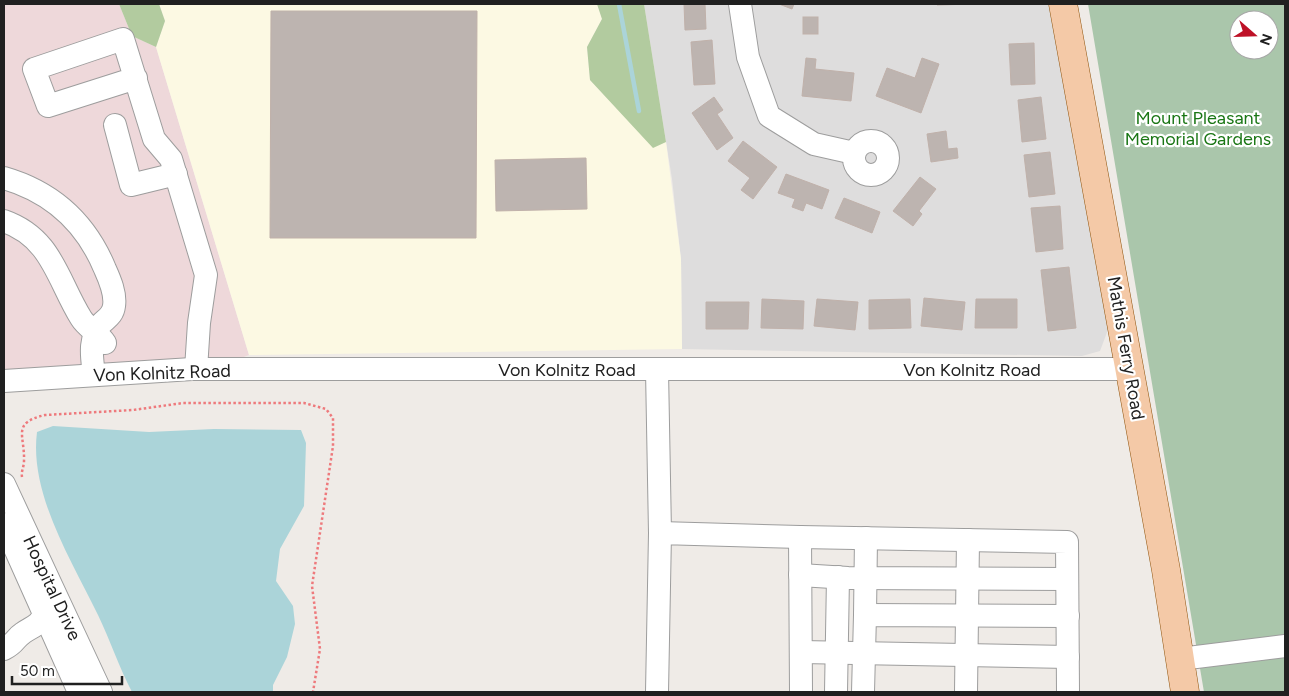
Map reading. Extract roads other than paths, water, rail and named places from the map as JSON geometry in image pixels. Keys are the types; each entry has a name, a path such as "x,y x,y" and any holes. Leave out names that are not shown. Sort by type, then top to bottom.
{"main road":[{"name":"Mathis Ferry Road","path":"1063,4 1130,369 1182,674"}],"street":[{"path":"740,4 748,57 769,116 814,144 854,154"},
{"path":"136,78 154,139 171,159 206,275 199,323 196,369"},
{"path":"115,125 131,185 176,174"},
{"path":"4,178 45,196 80,224 96,246 110,281 114,309 95,333"},
{"path":"4,221 30,233 42,247 56,268 82,320 105,342 101,375"},
{"name":"Von Kolnitz Road","path":"4,381 196,369 1130,369"},
{"path":"657,370 660,533 657,692"},
{"name":"Hospital Drive","path":"4,484 101,692"},
{"name":"Hospital Drive","path":"4,524 79,692"},
{"path":"660,533 1067,542 1068,692"},
{"path":"800,537 801,692"},
{"path":"863,692 866,538"},
{"path":"966,692 968,540"},
{"path":"800,575 865,578 1068,579"},
{"path":"836,692 838,577"},
{"path":"9,646 21,634 39,624 44,614"},
{"path":"865,615 1068,616"},
{"path":"9,646 25,648 55,638"},
{"path":"1182,674 1285,646"},
{"path":"801,652 864,655 1068,657"},
{"path":"1182,674 1285,660"}],"water":[{"path":"53,426 149,432 214,429 301,430 306,443 304,506 280,549 276,581 293,606 295,624 287,657 273,685 273,692 132,692 98,615 65,550 46,503 36,455 37,432"}],"waterway":[{"path":"619,4 639,111"}],"park label":[{"name":"Mount Pleasant Memorial Gardens","path":"1198,128"}]}
